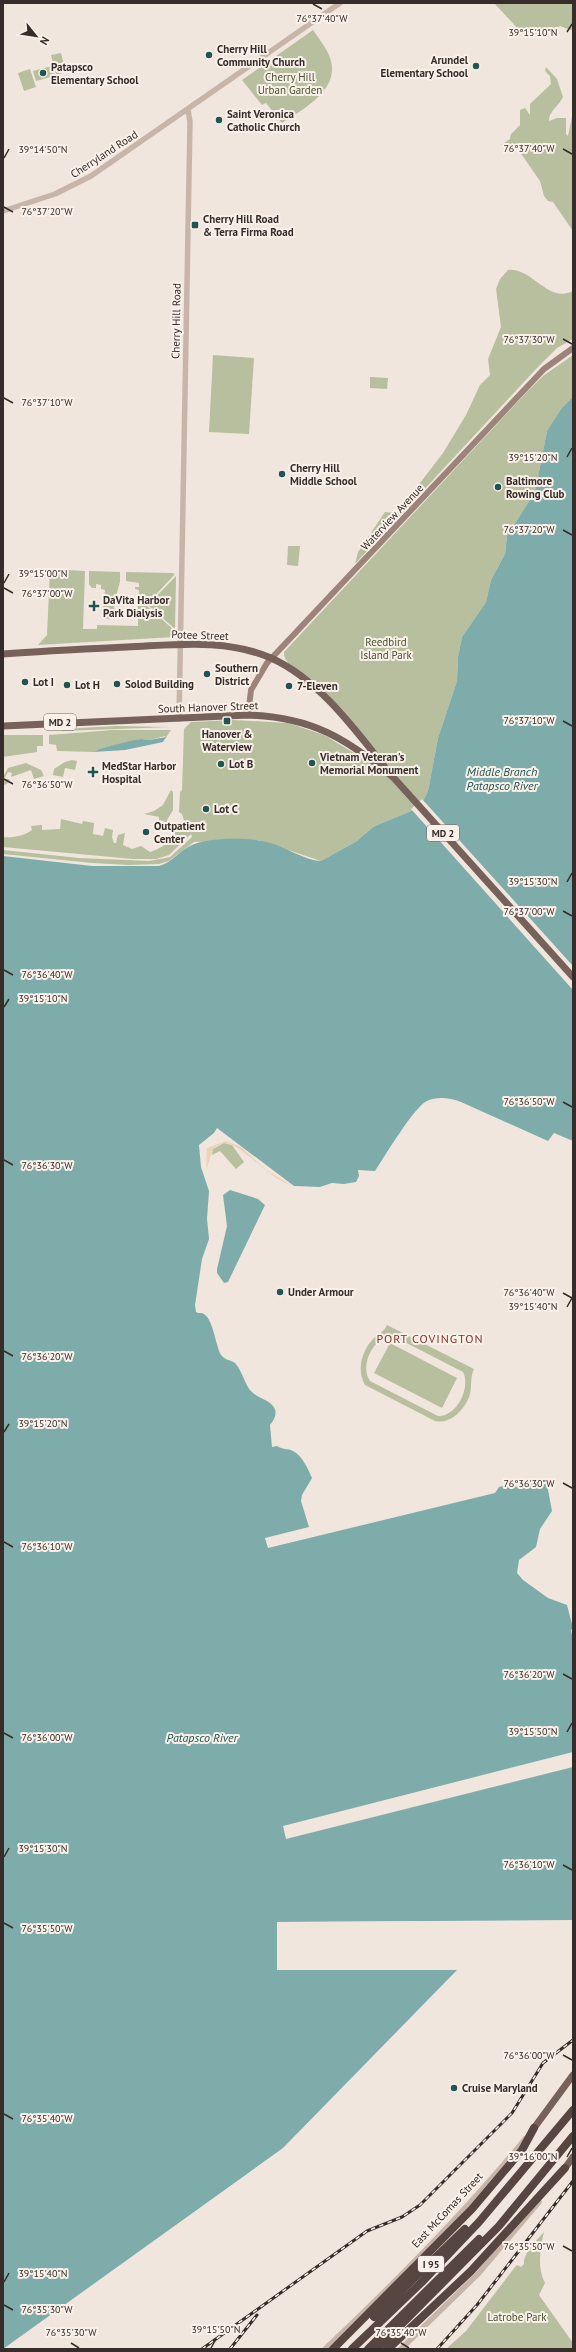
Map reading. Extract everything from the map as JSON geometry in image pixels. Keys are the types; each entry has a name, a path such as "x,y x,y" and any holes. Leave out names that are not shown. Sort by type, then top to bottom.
{"highway":[{"name":"I 95","path":"339,2349 426,2269 518,2174 573,2110"},
{"path":"333,2349 472,2209 522,2150 534,2128"},
{"name":"I 95","path":"377,2349 481,2245 573,2136"},
{"path":"388,2349 471,2271 565,2168"},
{"name":"I 95","path":"352,2349 433,2271 494,2206 518,2174"},
{"name":"I 95","path":"368,2349 419,2300 531,2185"}],"main road":[{"name":"Waterview Avenue","path":"248,715 248,702 254,685 262,669 271,658 544,369 573,348"},
{"name":"Potee Street","path":"3,654 180,644 217,644 246,650 271,658 296,674 322,694 362,738 392,777"},
{"name":"South Hanover Street","path":"3,726 248,715 286,718 325,730 363,752 392,777 573,977"},
{"name":"East McComas Street","path":"534,2128 572,2078"},
{"path":"565,2168 573,2157"}],"street":[{"path":"188,110 340,3"},
{"name":"Cherryland Road","path":"3,211 55,194 79,183 188,110"},
{"name":"Cherry Hill Road","path":"179,719 190,122 188,110"},
{"name":"East McComas Street","path":"324,2349 381,2295 459,2215 534,2128"},
{"path":"401,2349 483,2269 565,2168"}],"green space":[{"path":"573,3 573,31 560,26 548,33 527,35 521,32 495,4"},
{"name":"Cherry Hill Urban Garden","path":"313,30 328,53 332,65 331,76 327,86 320,95 301,111 282,123 266,103 262,105 242,80"},
{"path":"61,53 66,72 56,75 51,55"},
{"path":"52,66 55,76 36,81 33,71"},
{"path":"546,67 557,79 563,97 550,115 549,121 557,118 566,118 566,134 568,136 573,112 573,231 553,202 548,201 544,196 540,181 515,145 501,145 510,139 511,134 520,125 520,110 525,108 530,115 530,104 551,84 550,76 545,71"},
{"path":"30,69 36,87 24,91 18,73"},
{"path":"508,270 525,274 556,293 564,294 573,291 573,339 557,348 536,369 355,564 358,552 385,512 397,513 443,453 466,415 480,385 490,375 488,359 501,327 496,289 500,279"},
{"path":"213,355 254,358 249,434 209,432"},
{"name":"Reedbird Island Park","path":"573,355 573,397 547,431 535,492 507,536 505,554 491,580 486,602 462,637 458,657 457,681 438,738 428,791 424,799 411,811 373,827 357,841 321,861 258,840 194,842 169,861 159,864 129,865 92,863 3,854 3,850 79,858 149,861 170,857 192,837 191,834 169,855 156,859 133,859 3,847 3,837 14,837 26,834 32,830 31,826 42,825 42,830 60,829 61,819 82,824 83,821 94,823 93,834 103,836 105,828 113,830 112,837 114,843 116,843 118,835 125,833 123,845 132,849 141,846 150,852 161,847 170,839 172,832 181,832 186,827 182,814 179,812 180,792 182,790 184,729 191,722 234,720 288,723 324,735 369,762 377,753 346,714 329,696 311,679 294,668 287,661 284,652 526,393 543,376"},
{"path":"370,377 388,378 387,389 370,388"},
{"path":"288,546 300,546 298,566 287,565"},
{"path":"50,569 85,571 83,629 97,629 97,625 138,626 138,606 147,606 175,631 174,637 38,645 47,635"},
{"path":"89,571 120,572 120,582 114,603 104,599 105,590 101,589 101,585 96,584 96,588 92,588 89,584"},
{"path":"126,572 175,574 147,604 138,604 139,590 135,589 135,587 139,587 139,583 126,581"},
{"path":"176,576 176,578 175,629 148,605"},
{"path":"103,606 114,606 116,619 103,619"},
{"path":"116,726 171,727 62,731 62,729"},
{"path":"113,730 171,730 165,739 165,736 150,740 141,739 99,749 94,752 57,751 56,745 49,744 49,735"},
{"path":"3,735 43,735 43,746 37,746 37,752 3,757"},
{"path":"72,760 77,761 75,770 65,768 63,777 53,775 54,769 65,762"},
{"path":"26,763 41,770 44,776 34,779 31,770 11,777 12,773 8,772 4,779 9,779 10,782 4,785 3,777 8,768"},
{"path":"171,790 173,792 173,810 167,820 167,830 164,821 159,820 159,817 144,814 154,811 163,805"},
{"path":"224,1143 232,1145 244,1162 236,1169 220,1151 212,1155 213,1149"},
{"path":"387,1325 474,1369 468,1399 461,1410 452,1418 441,1422 435,1421 365,1385 362,1379 361,1367 366,1348","holes":["391,1335 463,1372 465,1385 461,1400 451,1412 438,1416 370,1381 367,1375 366,1367 367,1360 374,1347 379,1341"]},
{"path":"390,1343 457,1378 442,1408 374,1373"},
{"name":"Latrobe Park","path":"544,2232 540,2251 540,2264 542,2277 545,2283 539,2295 573,2343 573,2349 446,2349 466,2331 515,2267 517,2265 521,2267 524,2264 528,2251"}],"sand":[{"path":"226,1141 241,1147 265,1169 290,1185 273,1176 246,1154 230,1144 224,1143 213,1149 206,1170 207,1148"}],"water":[{"name":"Patapsco River","path":"573,397 573,1141 554,1133 548,1141 461,1102 435,1098 421,1105 415,1112 375,1171 358,1170 359,1176 356,1182 344,1184 332,1183 320,1187 294,1186 217,1128 214,1133 199,1145 201,1167 209,1191 207,1219 209,1239 202,1259 195,1305 196,1312 204,1314 210,1322 222,1356 235,1363 252,1392 269,1402 275,1408 275,1416 270,1425 272,1447 277,1446 296,1453 304,1463 312,1478 302,1495 301,1501 309,1527 265,1538 268,1548 495,1493 499,1487 513,1483 516,1487 546,1479 552,1511 540,1529 536,1547 519,1560 517,1573 523,1580 548,1598 567,1605 573,1628 571,1630 573,1640 573,1920 277,1922 278,1970 457,1970 283,2148 3,2349 3,856 92,866 159,866 168,862 186,848 197,843 216,839 249,839 272,844 308,858 321,861 357,841 373,827 411,811 424,799 428,791 438,738 457,681 458,657 462,637 486,602 491,580 505,554 507,536 535,492 547,431 562,408"},
{"path":"166,737 163,742 125,750 94,752 99,749 130,741 141,739 150,740"},
{"path":"230,1190 258,1199 265,1205 228,1282 224,1283 217,1273 217,1269 227,1226 223,1195"}],"pier":[{"path":"422,799 573,966 573,990 411,809"},
{"path":"573,1752 573,1767 286,1839 283,1826"},
{"path":"506,1921 504,1923 279,1924 279,1968 459,1968 277,1970 277,1922"}],"railway":[{"path":"202,2349 367,2231 402,2217 420,2205 512,2113 543,2063 573,2040"},
{"path":"437,2349 477,2305 573,2181"},
{"path":"230,2349 257,2315"}],"place":[{"name":"Cherry Hill Community Church","path":"209,55"},
{"name":"Arundel Elementary School","path":"476,66"},
{"name":"Patapsco Elementary School","path":"43,73"},
{"name":"Saint Veronica Catholic Church","path":"219,120"},
{"name":"Cherry Hill Road & Terra Firma Road","path":"195,225"},
{"name":"Cherry Hill Middle School","path":"282,474"},
{"name":"Baltimore Rowing Club","path":"498,487"},
{"name":"DaVita Harbor Park Dialysis","path":"94,606"},
{"name":"Southern District","path":"207,674"},
{"name":"Lot I","path":"25,682"},
{"name":"Solod Building","path":"117,684"},
{"name":"Lot H","path":"67,685"},
{"name":"7-Eleven","path":"289,686"},
{"name":"Hanover & Waterview","path":"227,721"},
{"name":"Vietnam Veteran's Memorial Monument","path":"312,763"},
{"name":"Lot B","path":"221,764"},
{"name":"MedStar Harbor Hospital","path":"93,772"},
{"name":"Lot C","path":"206,809"},
{"name":"Outpatient Center","path":"146,832"},
{"name":"Under Armour","path":"280,1292"},
{"name":"Cruise Maryland","path":"454,2088"}],"district":[{"name":"PORT COVINGTON","path":"430,1338"}],"water label":[{"name":"Middle Branch Patapsco River","path":"502,778"}]}
